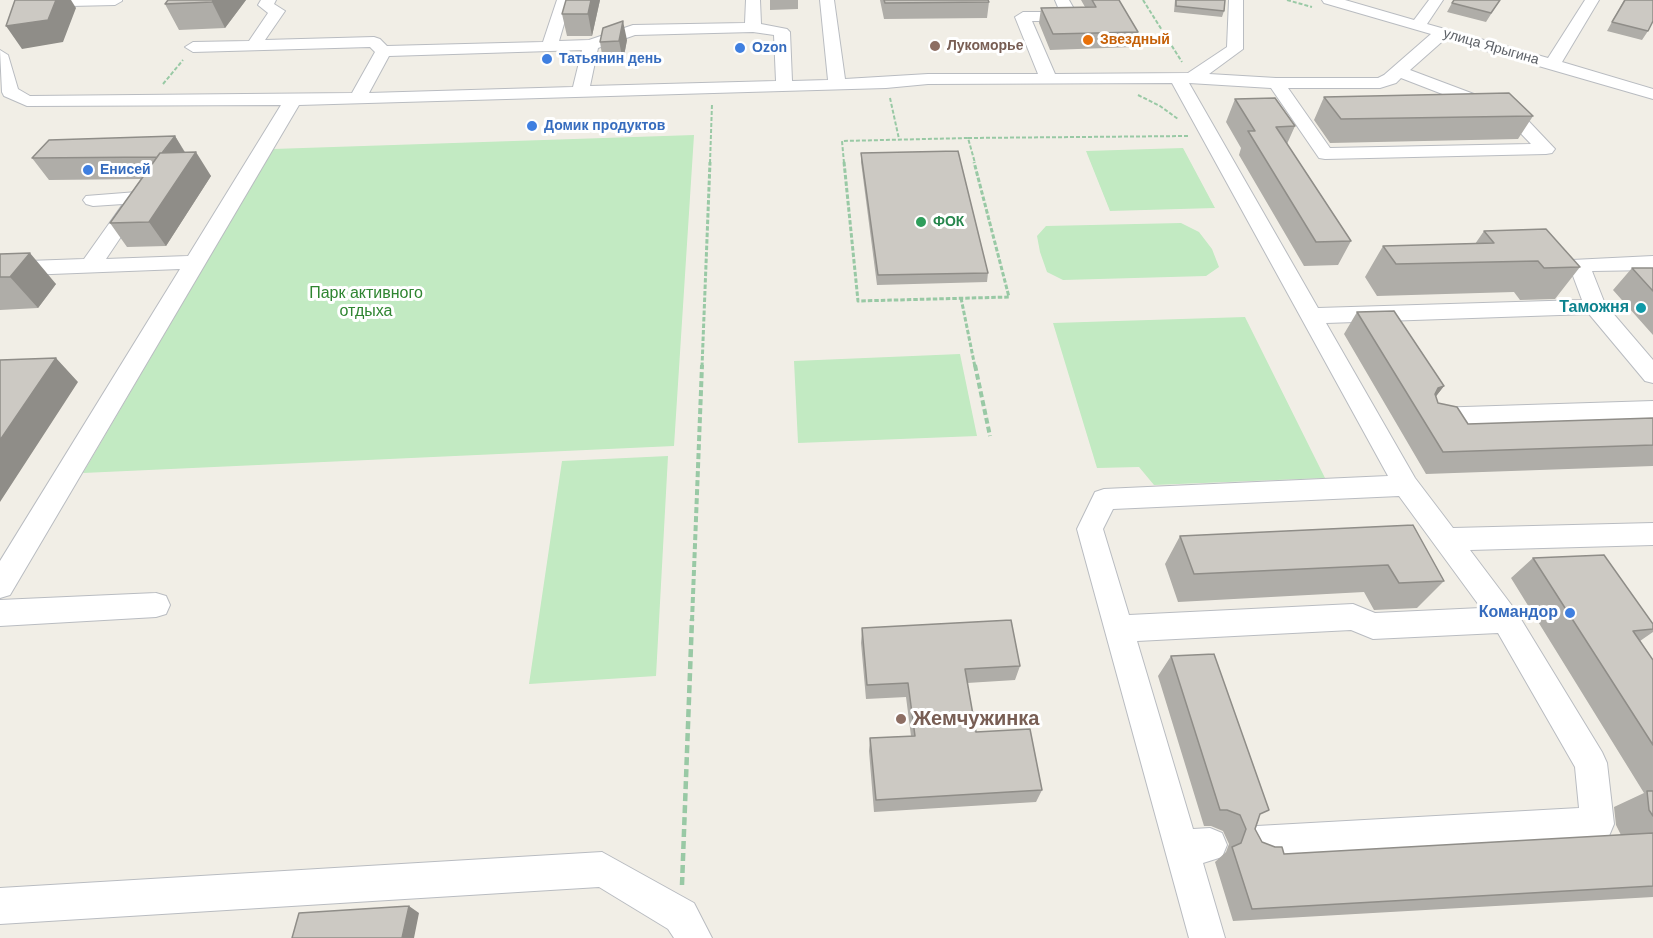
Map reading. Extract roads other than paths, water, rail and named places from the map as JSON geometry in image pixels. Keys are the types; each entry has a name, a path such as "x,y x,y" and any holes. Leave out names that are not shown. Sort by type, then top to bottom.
{"street":[{"path":"24,0 25,3 115,1"},
{"path":"253,46 277,10 265,5 268,0"},
{"path":"550,46 564,0"},
{"path":"753,0 753,27"},
{"path":"827,0 837,84"},
{"path":"1049,79 1023,17 1070,16 1062,0"},
{"path":"1185,78 1235,49 1236,0"},
{"name":"улица Ярыгина","path":"1329,0 1653,94"},
{"path":"1418,26 1436,0"},
{"path":"1552,64 1592,0"},
{"path":"193,47 374,42 383,51 591,45 633,30 753,27 782,32 784,85"},
{"path":"0,55 10,92 27,101 293,100 886,83 928,78 1185,78 1276,83 1380,83 1399,71 1442,33"},
{"path":"581,90 591,45"},
{"path":"358,98 383,51"},
{"path":"1276,83 1325,154 1546,149 1513,115 1399,71"},
{"path":"1185,78 1211,136 1406,485 1506,620 1592,763 1597,824 1257,843"},
{"path":"0,586 293,100"},
{"path":"90,266 137,198 93,200"},
{"path":"0,269 196,262"},
{"path":"1653,263 1579,265 1594,307 1653,375"},
{"path":"1311,315 1594,307"},
{"path":"1433,417 1653,410"},
{"path":"1369,419 1394,418"},
{"path":"1207,938 1195,846 1118,629 1090,529 1104,499 1406,485"},
{"path":"1444,539 1653,534"},
{"path":"0,613 156,605"},
{"path":"1118,629 1353,617 1373,626 1506,620"},
{"path":"0,906 602,870 687,927"}],"place":[{"name":"Звездный","path":"1088,40"},
{"name":"Лукоморье","path":"935,46"},
{"name":"Ozon","path":"740,48"},
{"name":"Татьянин день","path":"547,59"},
{"name":"Домик продуктов","path":"532,126"},
{"name":"Енисей","path":"88,170"},
{"name":"ФОК","path":"921,222"},
{"name":"Таможня","path":"1641,308"},
{"name":"Командор","path":"1570,613"},
{"name":"Жемчужинка","path":"901,719"}],"park label":[{"name":"Парк активного отдыха","path":"366,303"}]}
